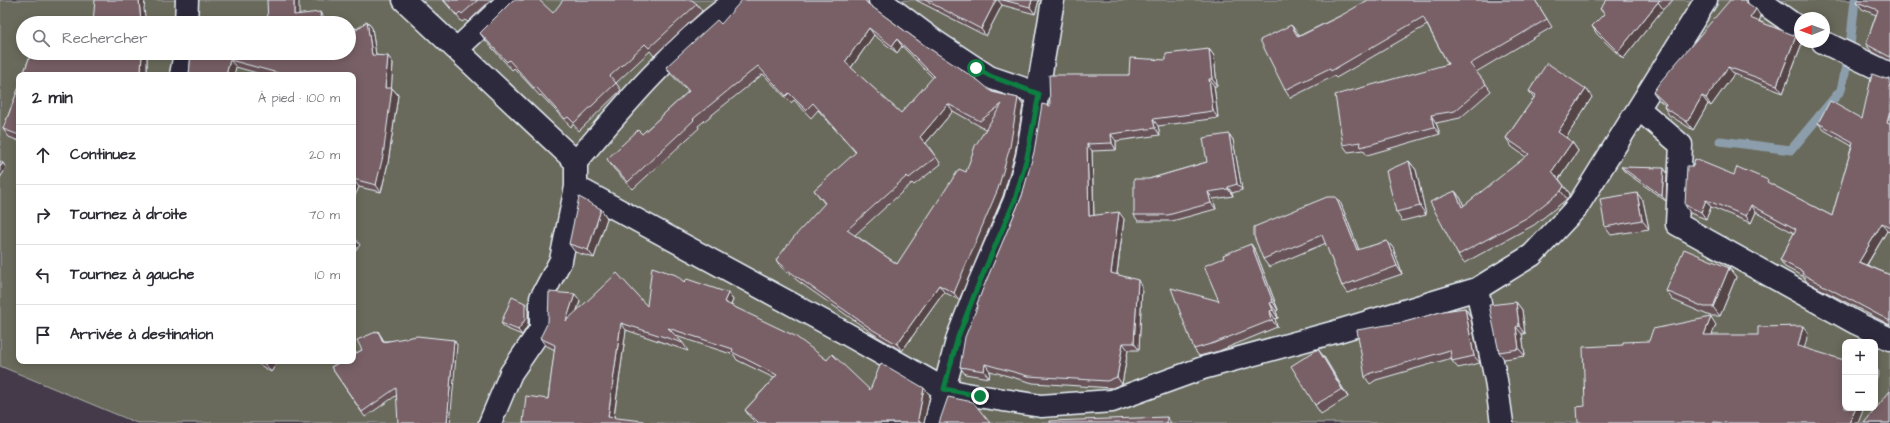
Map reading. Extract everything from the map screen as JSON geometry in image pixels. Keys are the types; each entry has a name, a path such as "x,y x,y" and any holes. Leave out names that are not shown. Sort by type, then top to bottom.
{"street":[{"path":"186,16 187,0"},
{"path":"404,0 576,162"},
{"path":"457,49 510,0"},
{"path":"490,423 511,373 541,329 541,298 561,260 576,187 576,162 640,87 669,57 736,0"},
{"path":"880,0 936,42 990,76 1039,94"},
{"path":"935,423 958,337 977,288 1015,200 1027,157 1039,94 1053,0"},
{"path":"576,187 838,329 944,389 964,394 1041,406 1112,401 1203,368 1335,332 1477,289 1532,255 1577,207 1706,0"},
{"path":"1759,0 1794,25"},
{"path":"1830,46 1890,74"},
{"path":"182,72 184,60"},
{"path":"1639,109 1681,145 1677,224 1856,323 1890,339"},
{"path":"1477,289 1496,380 1502,423"}],"green space":[{"path":"0,0 1890,0 1890,423 137,423 0,366"}],"building":[{"path":"95,0 139,0 140,16 94,16"},
{"path":"267,0 294,0 294,15 320,12 320,16 268,16"},
{"path":"444,0 478,0 462,14 460,12 457,15"},
{"path":"513,0 539,0 553,13 563,0 692,0 697,4 649,48 645,44 610,76 616,83 574,123 568,117 565,119 536,87 534,88 509,60 507,62 480,33"},
{"path":"742,0 865,0 924,45 979,81 992,92 1018,98 1010,147 998,189 954,293 939,285 897,344 873,330 793,274 776,260 793,238 825,203 814,190 856,152 813,103 806,110 789,93 786,96 758,66 693,119 694,120 628,182 607,159 638,130 642,134 689,91 666,67 717,20 721,24","holes":["869,28 892,46 897,39 934,76 901,113 845,62","948,104 980,121 1002,104 975,146 966,172 959,169 897,264 847,230 907,176 909,178 936,157 920,137"]},
{"path":"925,0 996,0 981,29"},
{"path":"1003,0 1032,0 1030,7"},
{"path":"1368,0 1535,0 1547,19 1470,64 1486,84 1455,111 1431,115 1434,127 1361,147 1360,142 1343,145 1335,95 1448,64 1423,17 1331,71 1330,68 1285,90 1260,40 1291,25 1298,37"},
{"path":"1607,0 1660,0 1618,52 1592,26 1605,13 1600,9"},
{"path":"1730,0 1744,0 1756,9 1750,18 1794,35 1794,41 1777,85 1728,67 1706,98 1702,96 1687,122 1664,107 1666,104 1653,92"},
{"path":"1858,0 1890,0 1890,57 1866,44 1878,10 1857,2"},
{"path":"367,21 372,55 388,56 385,88 392,88 383,156 376,185 356,180 356,72 274,72 230,60 356,60 356,31"},
{"path":"1209,49 1212,79 1209,79 1213,111 1153,119 1155,128 1111,134 1112,143 1087,144 1089,216 1119,212 1111,273 1138,280 1134,343 1123,343 1117,377 1107,381 1028,376 985,364 984,371 960,367 965,337 984,286 1022,196 1034,152 1042,104 1050,106 1049,75 1129,75 1130,58 1166,60 1166,54"},
{"path":"28,60 142,60 141,72 24,72"},
{"path":"190,60 230,60 227,72 189,72"},
{"path":"1547,63 1586,89 1558,132 1572,142 1552,171 1564,186 1561,191 1528,217 1458,255 1430,202 1455,191 1462,207 1529,154 1506,138 1536,95 1529,91"},
{"path":"1872,74 1886,79 1890,78 1890,111 1887,123 1890,124 1890,227 1882,223 1859,262 1890,275 1890,321 1802,274 1803,272 1780,260 1796,229 1751,205 1746,216 1706,200 1701,212 1685,205 1687,166 1693,166 1695,159 1734,175 1737,167 1768,180 1767,182 1832,216 1853,142 1818,123 1830,101 1862,119"},
{"path":"16,95 16,134 3,129"},
{"path":"1229,134 1237,184 1228,187 1228,189 1208,192 1211,203 1168,215 1134,215 1134,179 1149,179 1207,162 1203,138"},
{"path":"1409,161 1420,206 1396,212 1386,171"},
{"path":"1621,167 1664,168 1662,196"},
{"path":"1637,193 1642,220 1605,227 1600,199"},
{"path":"579,197 601,209 588,250 569,244"},
{"path":"1327,197 1336,197 1357,250 1387,241 1397,266 1342,286 1322,235 1263,259 1254,236 1254,227"},
{"path":"1251,244 1273,302 1270,303 1273,310 1270,311 1272,320 1214,343 1194,349 1171,288 1219,301 1204,266 1224,258 1223,255"},
{"path":"1684,249 1729,268 1713,307 1704,307 1666,291"},
{"path":"652,267 676,275 684,282 687,279 728,293 724,302 795,336 827,360 832,354 870,390 881,363 924,388 918,419 920,423 759,423 745,410 777,375 732,352 733,349 668,328 683,343 621,323 608,417 643,421 645,423 523,423 526,396 548,399 555,345 540,338 548,322 549,292 575,294 566,321 617,273 647,306"},
{"path":"512,297 525,303 525,320 518,330 501,323"},
{"path":"1516,302 1519,326 1516,327 1519,349 1499,352 1489,305"},
{"path":"1465,308 1474,356 1452,361 1450,350 1371,373 1365,377 1357,330 1405,322 1444,311"},
{"path":"1711,317 1704,335 1758,335 1758,327 1803,326 1798,346 1842,359 1842,411 1855,411 1849,423 1578,423 1577,407 1585,406 1583,347 1623,345 1623,342 1649,341 1653,329"},
{"path":"378,331 383,342 417,336 454,340 447,423 398,423 396,388 362,412 331,367 336,364 356,364 356,353 362,350 357,340"},
{"path":"1318,349 1342,389 1315,405 1291,366"},
{"path":"1890,391 1890,423 1864,423 1874,411 1878,411 1878,406"},
{"path":"948,397 973,402 990,423 939,423"},
{"path":"1167,417 1167,423 1050,423 1050,421"}],"waterway":[{"path":"1720,141 1791,150 1841,90 1849,55 1855,0"}],"route":[{"path":"976,68 990,76 1039,94 1027,157 1015,200 977,288 958,337 944,389 980,396"}]}
